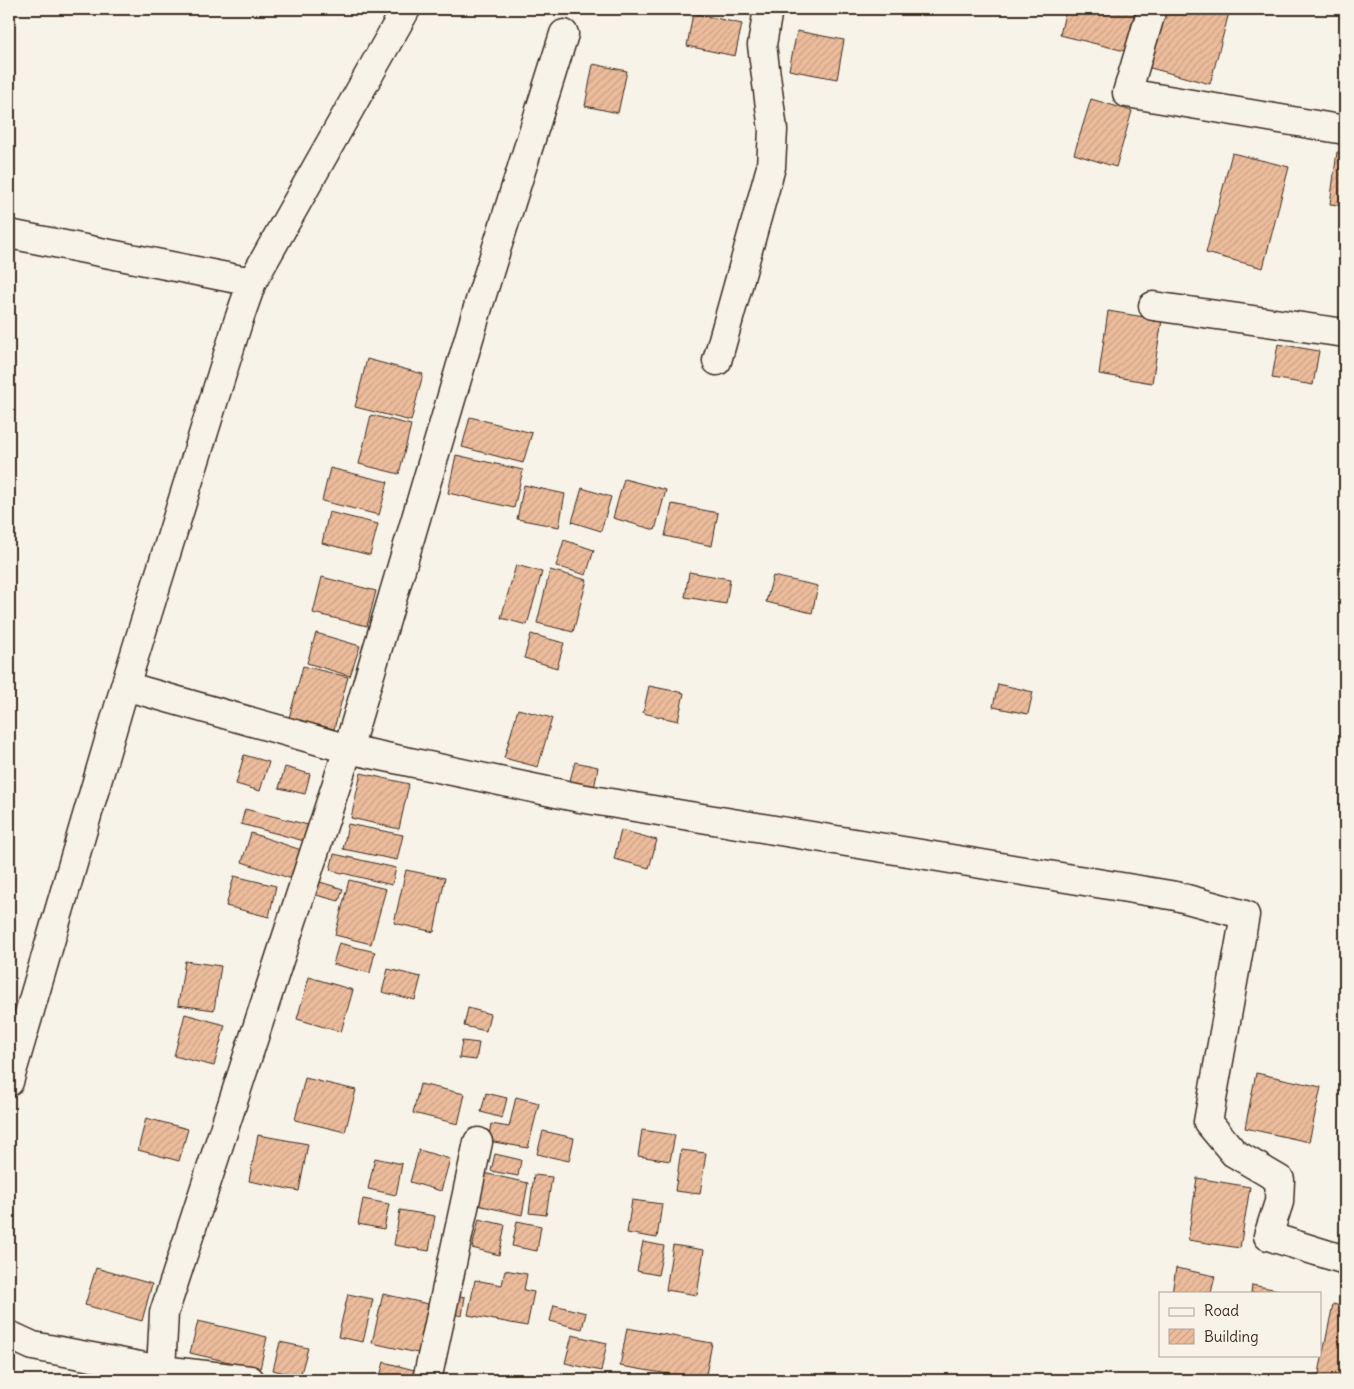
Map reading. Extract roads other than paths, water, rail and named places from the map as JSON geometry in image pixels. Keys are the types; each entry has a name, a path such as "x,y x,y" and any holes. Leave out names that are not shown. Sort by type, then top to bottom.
{"street":[{"path":"9,1082 125,686 252,282 406,9"},
{"path":"717,361 770,167 773,130 762,46 768,9"},
{"path":"1152,9 1127,93 1345,130"},
{"path":"162,1370 164,1313 348,749 480,304 564,34"},
{"path":"9,234 252,282"},
{"path":"1153,306 1345,333"},
{"path":"125,686 348,749 580,798 1176,896 1245,915 1208,1122 1234,1153 1280,1180 1279,1202 1268,1236 1345,1260"},
{"path":"427,1380 478,1142"},
{"path":"9,1335 33,1346 162,1370 250,1380"}]}
